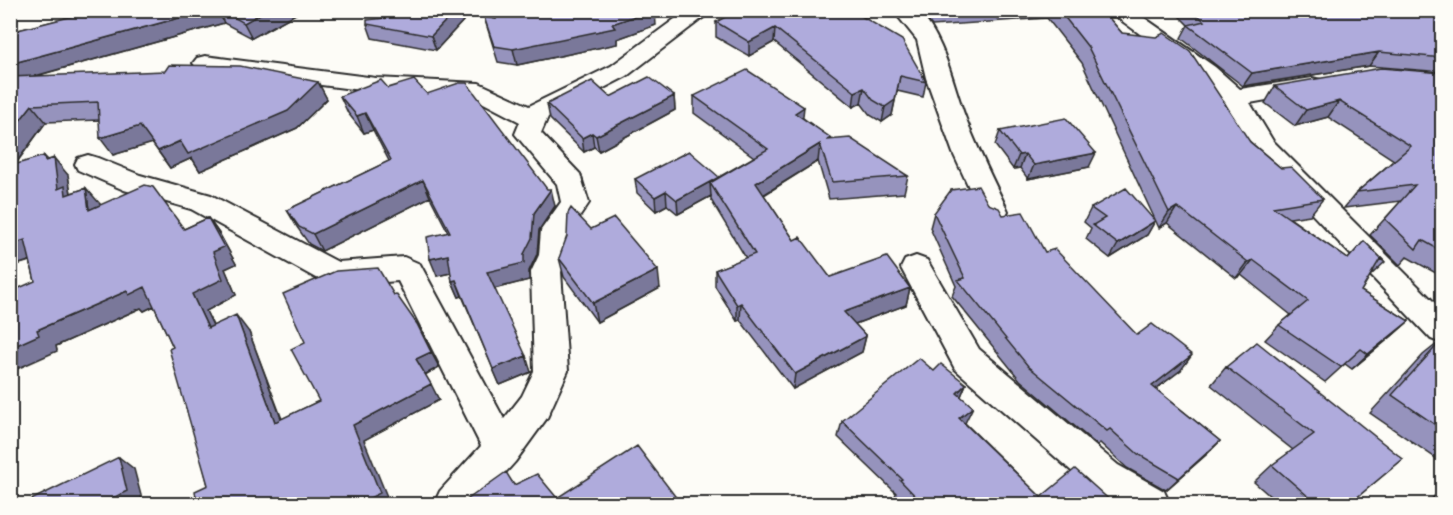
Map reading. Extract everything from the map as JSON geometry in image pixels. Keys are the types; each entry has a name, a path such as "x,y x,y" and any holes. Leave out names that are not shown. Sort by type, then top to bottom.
{"street":[{"path":"453,504 502,450 535,407 551,371 546,272 554,255 556,230 575,203 570,181 528,134 532,118 537,112 619,71 702,10"},
{"path":"904,10 919,25 928,40 938,78 966,153 994,211"},
{"path":"1118,10 1207,72 1235,98 1263,147 1364,254 1443,330"},
{"path":"205,63 376,85 479,91 532,118"},
{"path":"1235,98 1335,81"},
{"path":"88,164 134,183 162,189 201,202 334,274 404,269 409,272 502,450"},
{"path":"916,268 967,359 1105,477 1151,504"}],"building":[{"path":"97,10 208,10 10,64 10,32"},
{"path":"221,10 267,10 244,23"},
{"path":"398,10 428,10 427,12 456,10 431,36 367,24 367,20 392,17"},
{"path":"495,10 652,10 612,24 615,28 513,49 494,46 484,17 496,19"},
{"path":"738,10 861,10 868,16 861,16 902,40 926,82 900,76 895,100 885,107 873,100 864,88 855,92 775,28 749,42 716,22"},
{"path":"1059,10 1102,10 1122,33 1156,37 1164,33 1190,51 1250,142 1281,168 1291,167 1323,199 1273,207 1348,259 1364,241 1385,262 1380,259 1361,291 1409,321 1368,354 1361,349 1341,367 1279,325 1308,301 1253,260 1248,262 1177,207 1169,212 1088,47"},
{"path":"1193,10 1443,10 1443,58 1379,52 1252,73 1188,25 1204,21"},
{"path":"169,65 240,66 318,82 288,111 188,154 180,141 158,151 140,126 100,138 98,102 32,105 10,133 10,77 165,71"},
{"path":"1381,68 1443,73 1443,252 1422,240 1416,249 1385,219 1415,185 1357,192 1411,146 1339,101 1306,110 1275,86"},
{"path":"747,70 804,107 795,113 831,138 827,140 850,138 908,176 832,182 820,144 756,183 794,240 800,237 830,277 887,257 910,288 844,312 866,336 795,374 741,303 737,305 715,270 755,254 710,183 768,149 694,96"},
{"path":"649,77 674,96 596,136 592,133 582,138 547,104 592,81 610,97"},
{"path":"381,80 388,88 414,80 427,94 459,83 467,83 547,189 551,189 534,213 532,238 524,254 524,263 487,272 526,356 493,369 456,280 452,281 448,255 430,259 427,237 450,232 423,180 313,234 299,227 287,210 391,160 365,113 357,116 340,96"},
{"path":"1066,118 1096,153 1034,165 1025,154 1019,155 1000,131"},
{"path":"689,151 719,177 677,200 666,191 655,197 635,179"},
{"path":"44,156 45,161 54,158 58,189 65,186 66,195 86,188 89,210 145,185 153,187 184,229 208,218 224,247 213,252 223,279 192,294 208,328 236,315 275,422 319,401 291,349 305,342 283,294 336,271 378,268 394,295 396,294 417,324 431,352 416,359 431,384 353,425 380,493 358,504 197,504 195,491 208,485 169,349 173,347 145,287 129,295 127,291 37,330 39,335 10,348 10,292 35,281 25,240 10,245 10,166"},
{"path":"978,186 988,204 999,208 1003,215 1023,212 1045,252 1055,249 1137,335 1152,324 1192,355 1152,386 1220,441 1179,478 1138,454 1110,429 1107,431 1028,366 958,280 965,278 934,213 951,190"},
{"path":"1126,188 1155,221 1118,244 1093,225 1105,218 1091,208"},
{"path":"571,208 591,229 614,218 658,270 593,303 559,258 567,236 568,213"},
{"path":"1443,339 1443,430 1392,395"},
{"path":"1257,342 1403,459 1349,504 1317,504 1272,465 1314,434 1226,367"},
{"path":"919,358 934,371 941,364 966,384 957,393 973,407 959,418 1041,497 1075,469 1114,504 923,504 900,480 902,479 842,421"},
{"path":"637,446 681,504 461,504 506,472 514,485 537,474 557,498"},
{"path":"119,457 127,491 101,504 32,504 31,500"}]}
